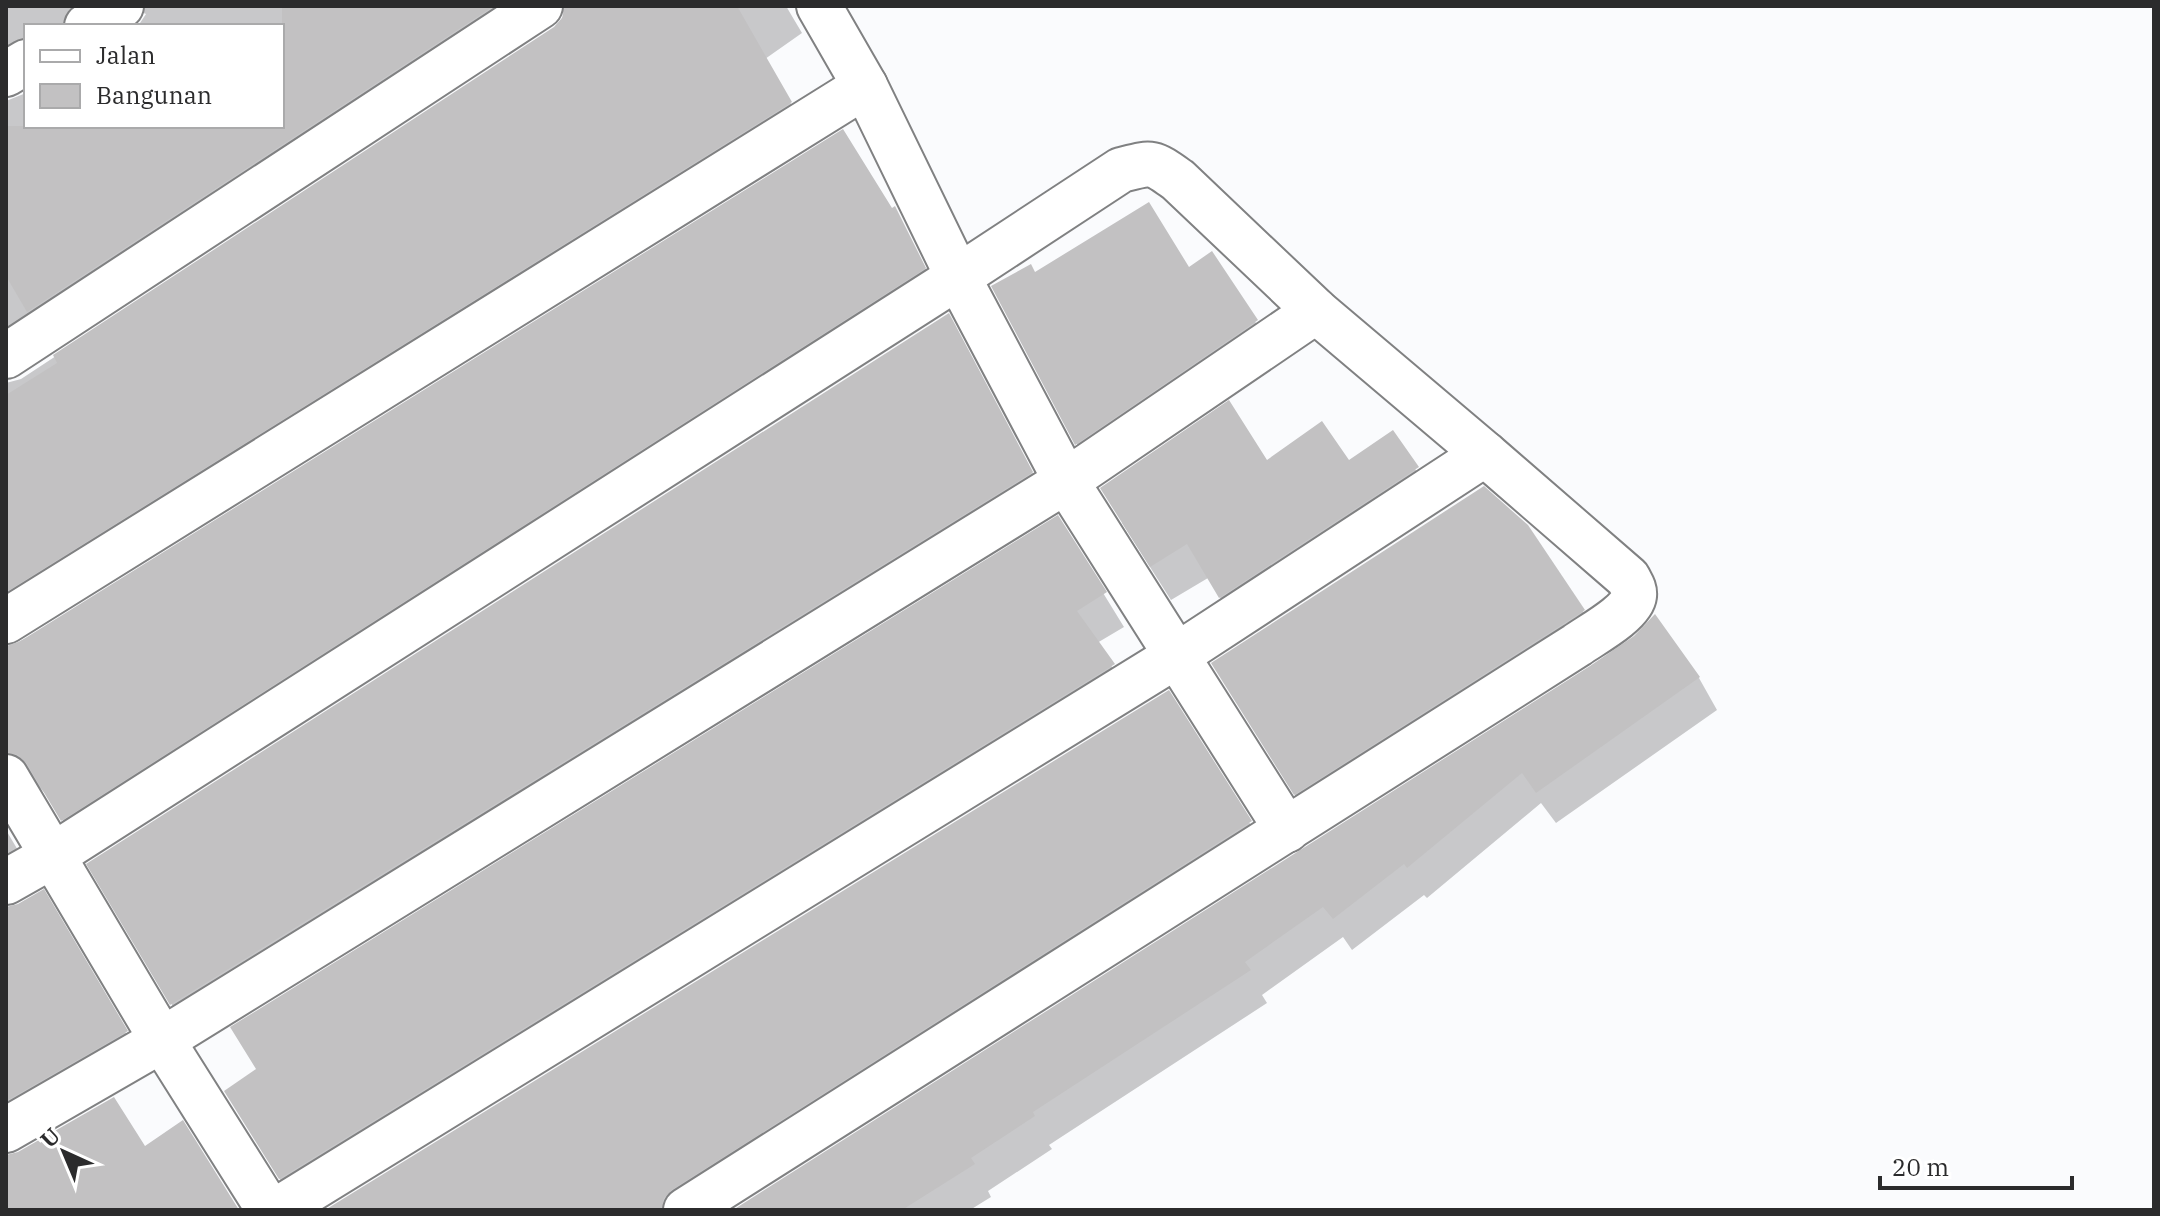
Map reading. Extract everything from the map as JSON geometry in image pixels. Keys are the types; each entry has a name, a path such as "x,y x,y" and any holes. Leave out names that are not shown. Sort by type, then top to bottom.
{"street":[{"path":"90,24 121,6"},
{"path":"6,356 540,6"},
{"path":"819,6 865,86 958,277 1066,481 1287,830"},
{"path":"6,74 24,63"},
{"path":"6,621 865,86"},
{"path":"6,882 52,856 1121,170 1155,164 1178,180 1316,311 1628,578 1634,590 1631,605 1577,645 686,1210"},
{"path":"6,1130 162,1040 1066,481 1316,311"},
{"path":"277,1210 1176,656 1485,454"},
{"path":"6,777 162,1040 269,1210"}],"building":[{"path":"282,6 494,6 27,312 6,276 6,126 284,128"},
{"path":"565,6 737,6 792,102 6,592 6,395 57,363 53,355 554,27 562,18"},
{"path":"843,129 892,208 895,206 926,268 61,821 27,764 18,755 6,752 6,646 19,642"},
{"path":"1149,202 1189,267 1212,251 1258,320 1075,445 991,286 1031,264 1035,272"},
{"path":"949,313 1033,472 170,1005 86,864"},
{"path":"1229,400 1267,460 1322,421 1349,460 1393,430 1419,467 1219,598 1187,544 1150,567 1100,488"},
{"path":"1484,486 1528,525 1585,610 1294,795 1211,663"},
{"path":"1058,515 1107,592 1077,611 1115,664 279,1179 224,1091 256,1069 230,1027"},
{"path":"1655,614 1700,677 1536,793 1522,773 1407,868 1404,864 1333,919 1323,907 1245,962 1251,970 1033,1112 1035,1116 971,1158 975,1164 902,1210 733,1210 1590,666 1634,636"},
{"path":"1169,690 1252,821 673,1189 664,1198 661,1210 325,1210"},
{"path":"44,889 128,1031 6,1101 6,907 18,904"},
{"path":"114,1097 145,1146 183,1120 239,1210 6,1210 6,1155 18,1152"}]}
